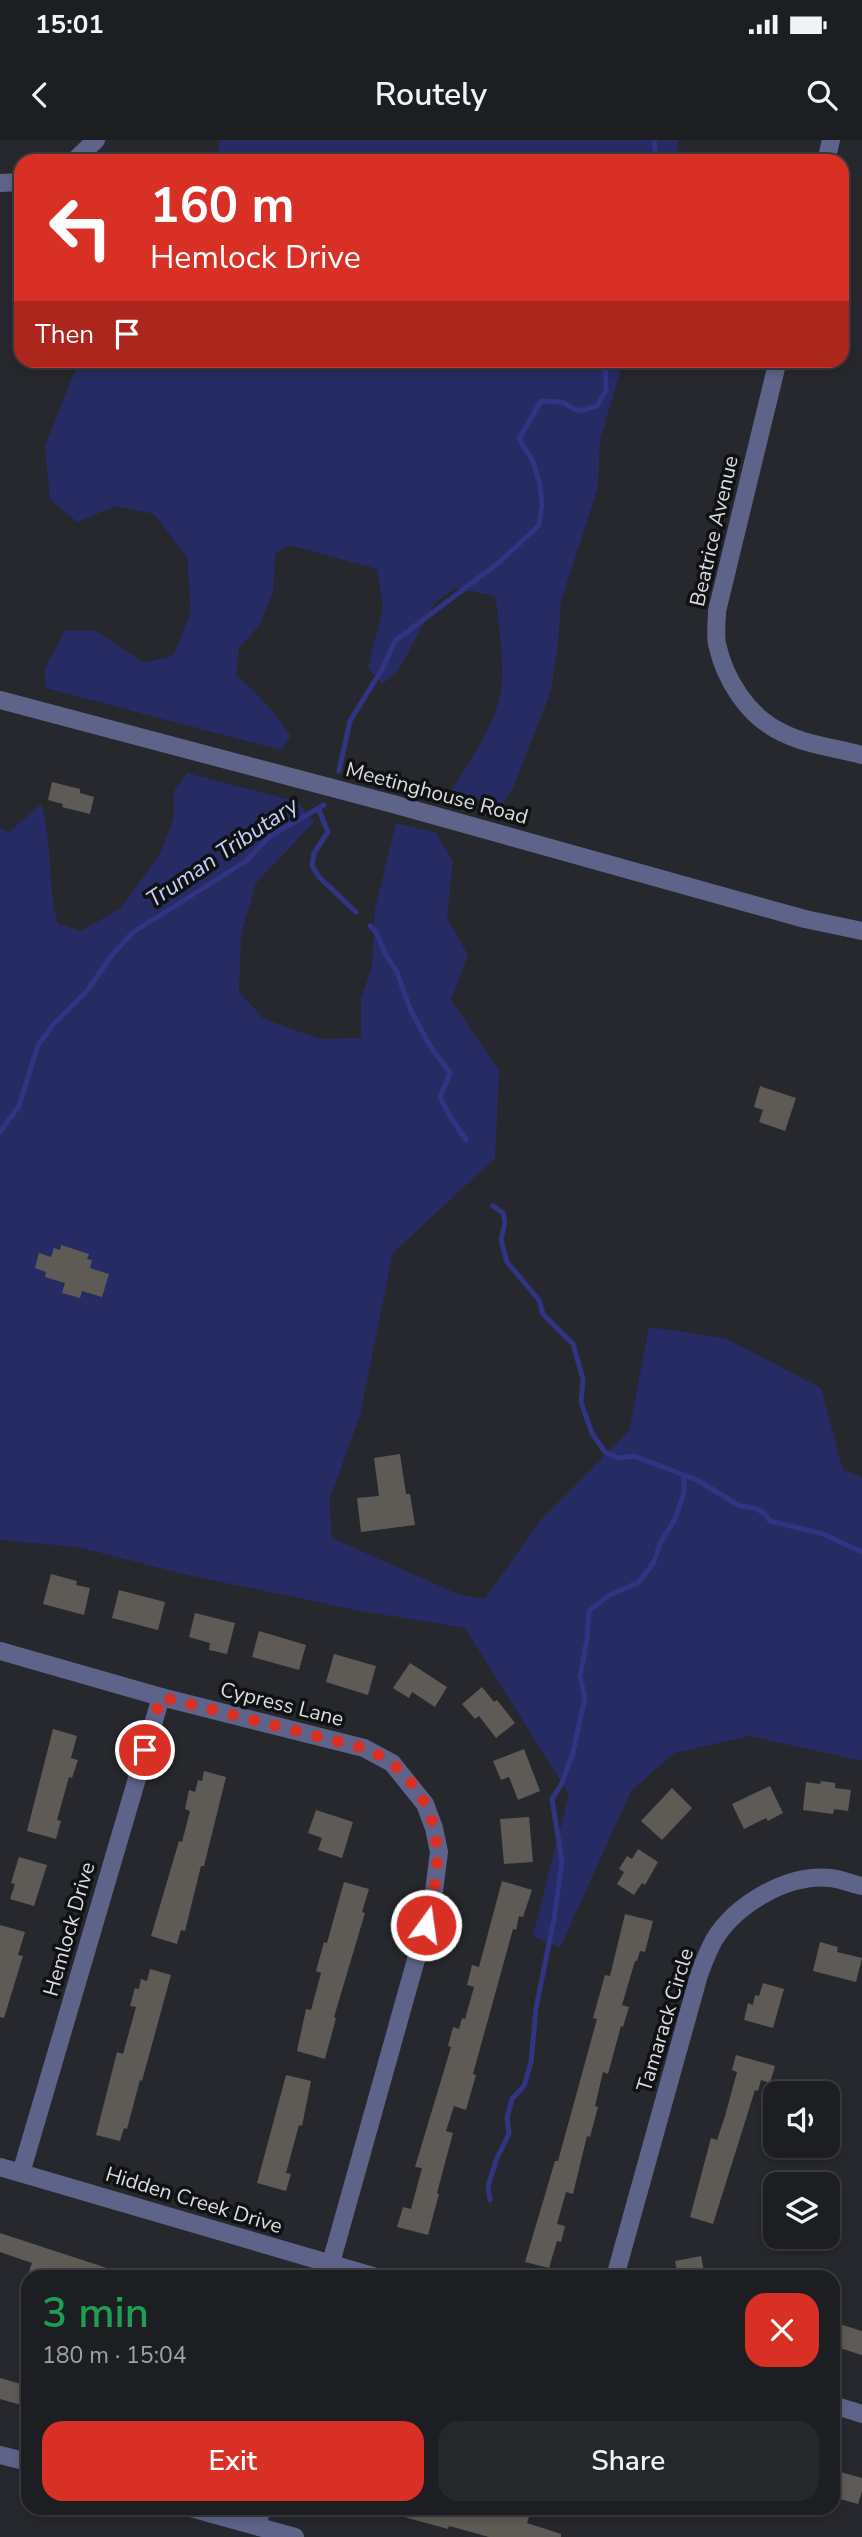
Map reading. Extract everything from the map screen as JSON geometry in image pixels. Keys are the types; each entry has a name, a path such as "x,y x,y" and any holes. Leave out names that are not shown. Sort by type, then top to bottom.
{"street":[{"path":"81,154 96,140"},
{"name":"Beatrice Avenue","path":"776,368 717,611 717,641 731,682 741,698 769,725 783,734 801,740 862,755"},
{"name":"Meetinghouse Road","path":"0,699 805,919 862,931"},
{"name":"Cypress Lane","path":"0,1651 161,1697 364,1748 392,1763 425,1804 439,1852 433,1899 329,2270"},
{"name":"Hemlock Drive","path":"21,2173 161,1697"},
{"name":"Tamarack Circle","path":"617,2270 699,1975 715,1939 739,1912 769,1892 787,1884 831,1878 862,1886"},
{"name":"Hidden Creek Drive","path":"0,2167 326,2270"},
{"path":"840,2407 862,2414"},
{"path":"0,2455 21,2460"},
{"path":"217,2515 295,2537"},
{"path":"257,2526 260,2515"}],"shaded area":[{"path":"220,140 678,140 677,154 218,154"},
{"path":"76,368 621,368 600,441 598,487 561,601 551,691 512,790 501,806 450,792 485,735 500,697 502,662 495,596 455,588 435,603 397,673 382,684 368,668 383,607 377,569 289,545 275,554 273,592 259,626 239,648 236,675 266,704 291,736 281,750 46,688 44,670 65,631 96,631 144,663 174,655 191,611 187,557 154,514 116,506 77,522 50,499 45,446"},
{"path":"187,773 298,802 314,822 256,883 241,935 239,992 264,1019 320,1039 361,1038 361,998 372,967 375,910 396,823 436,833 453,861 447,918 468,955 451,1000 499,1070 495,1158 393,1253 360,1415 329,1501 332,1538 460,1595 485,1599 539,1522 629,1431 649,1327 725,1338 821,1388 843,1470 862,1477 862,1761 750,1736 674,1753 631,1791 560,1948 533,1936 569,1794 465,1628 361,1611 192,1576 78,1547 0,1540 0,828 9,832 41,804 58,924 81,931 121,908 160,854 174,817 174,791"}],"building":[{"path":"52,782 80,789 80,793 94,797 90,814 62,807 63,804 48,800"},
{"path":"760,1086 796,1098 785,1131 759,1122 763,1110 754,1107"},
{"path":"61,1245 89,1254 87,1259 92,1260 90,1268 109,1274 102,1297 82,1291 80,1298 62,1293 65,1283 45,1277 46,1272 35,1268 39,1253 51,1257 54,1248 60,1250"},
{"path":"400,1454 406,1494 410,1494 415,1525 361,1532 357,1498 379,1496 374,1458"},
{"path":"51,1574 77,1581 76,1585 90,1588 84,1615 43,1604"},
{"path":"119,1590 165,1602 158,1630 112,1618"},
{"path":"195,1613 235,1623 227,1654 209,1650 210,1643 189,1637"},
{"path":"259,1631 306,1645 299,1670 252,1657"},
{"path":"334,1654 376,1666 368,1695 326,1682"},
{"path":"410,1663 447,1687 435,1707 412,1692 409,1698 393,1688"},
{"path":"482,1687 494,1702 497,1700 515,1723 496,1738 479,1716 475,1719 462,1704"},
{"path":"53,1729 77,1736 71,1758 78,1760 72,1778 69,1777 57,1820 61,1821 56,1839 27,1831"},
{"path":"524,1749 540,1791 518,1800 509,1777 501,1780 493,1761"},
{"path":"204,1771 226,1777 185,1931 181,1930 177,1944 151,1936 179,1841 182,1842 190,1811 185,1809 189,1790 195,1792 198,1780 202,1781"},
{"path":"821,1781 835,1783 835,1788 851,1790 848,1811 834,1809 833,1814 803,1810 806,1782 820,1784"},
{"path":"770,1786 783,1813 744,1829 732,1804"},
{"path":"672,1788 692,1808 662,1840 641,1821"},
{"path":"316,1810 353,1822 342,1858 318,1850 322,1838 308,1833"},
{"path":"529,1817 533,1862 504,1864 500,1819"},
{"path":"638,1849 658,1862 645,1885 642,1883 634,1895 617,1884 624,1872 619,1869 627,1856 632,1859"},
{"path":"19,1857 47,1865 34,1906 10,1899 15,1884 11,1883"},
{"path":"502,1881 532,1890 523,1917 519,1916 516,1930 513,1929 473,2074 476,2075 466,2110 454,2106 446,2131 453,2133 428,2235 397,2227 403,2207 411,2209 422,2168 415,2167 451,2047 448,2046 453,2027 459,2029 462,2018 465,2019 474,1987 467,1985 472,1965 479,1967"},
{"path":"344,1882 369,1889 362,1912 365,1913 334,2017 336,2018 325,2059 297,2051 306,2009 311,2010 321,1973 316,1971 324,1942 327,1943"},
{"path":"625,1914 653,1921 645,1952 640,1951 635,1961 622,2005 629,2007 608,2074 603,2072 595,2106 598,2107 590,2137 587,2136 573,2194 566,2192 557,2224 565,2226 561,2242 557,2241 549,2268 525,2262 555,2161 558,2161 597,2019 593,2018 605,1975 610,1976"},
{"path":"0,1925 25,1932 18,1955 23,1956 4,2018 0,2017"},
{"path":"820,1942 838,1947 837,1952 862,1958 856,1982 813,1971"},
{"path":"150,1969 171,1975 142,2081 140,2080 127,2129 124,2128 120,2141 96,2135 117,2052 123,2054 136,2007 130,2006 135,1988 139,1989 141,1979 147,1981"},
{"path":"763,1983 784,1989 773,2028 744,2020 748,2003 753,2005 755,1995 759,1996"},
{"path":"736,2055 775,2066 771,2081 761,2080 758,2091 755,2090 713,2224 690,2217 711,2138 717,2140 725,2116 737,2072 732,2070"},
{"path":"286,2075 311,2081 302,2126 299,2125 286,2173 291,2174 286,2191 257,2183"},
{"path":"0,2233 113,2270 30,2270 32,2263 0,2252"},
{"path":"701,2256 704,2270 677,2270 675,2261"},
{"path":"840,2324 862,2331 862,2355 840,2348"},
{"path":"0,2378 21,2384 21,2405 0,2399"},
{"path":"840,2472 862,2478 858,2504 840,2499"},
{"path":"397,2515 523,2515 529,2517 527,2523 561,2534 561,2537 489,2537 449,2526 448,2529"}],"waterway":[{"path":"654,140 655,154"},
{"path":"339,771 350,721 384,666 395,641 501,561 539,525 542,504 540,485 533,461 519,439 541,401 562,402 578,411 597,406 606,390 605,368"},
{"name":"Truman Tributary","path":"0,1132 19,1106 38,1045 53,1025 87,991 112,955 132,933 246,861 270,836 324,805"},
{"path":"318,808 328,832 314,853 312,866 319,877 356,912"},
{"path":"370,926 376,932 397,972 410,1009 430,1046 450,1073 440,1097 466,1140"},
{"path":"493,1206 503,1213 505,1222 501,1240 507,1262 539,1300 543,1314 573,1344 583,1379 581,1402 592,1433 605,1452 618,1458 634,1456 697,1480 740,1506 755,1508 764,1513 770,1521 823,1534 862,1552"},
{"path":"490,2200 488,2186 497,2158 509,2134 507,2118 512,2099 524,2086 531,2062 536,2008 554,1919 562,1861 552,1799 561,1785 573,1753 585,1697 580,1677 589,1611 608,1596 639,1582 654,1562 660,1544 675,1519 684,1493 684,1476"}],"route":[{"path":"145,1750 161,1697 364,1748 392,1763 425,1804 434,1828 439,1852 433,1899 426,1925"}]}
